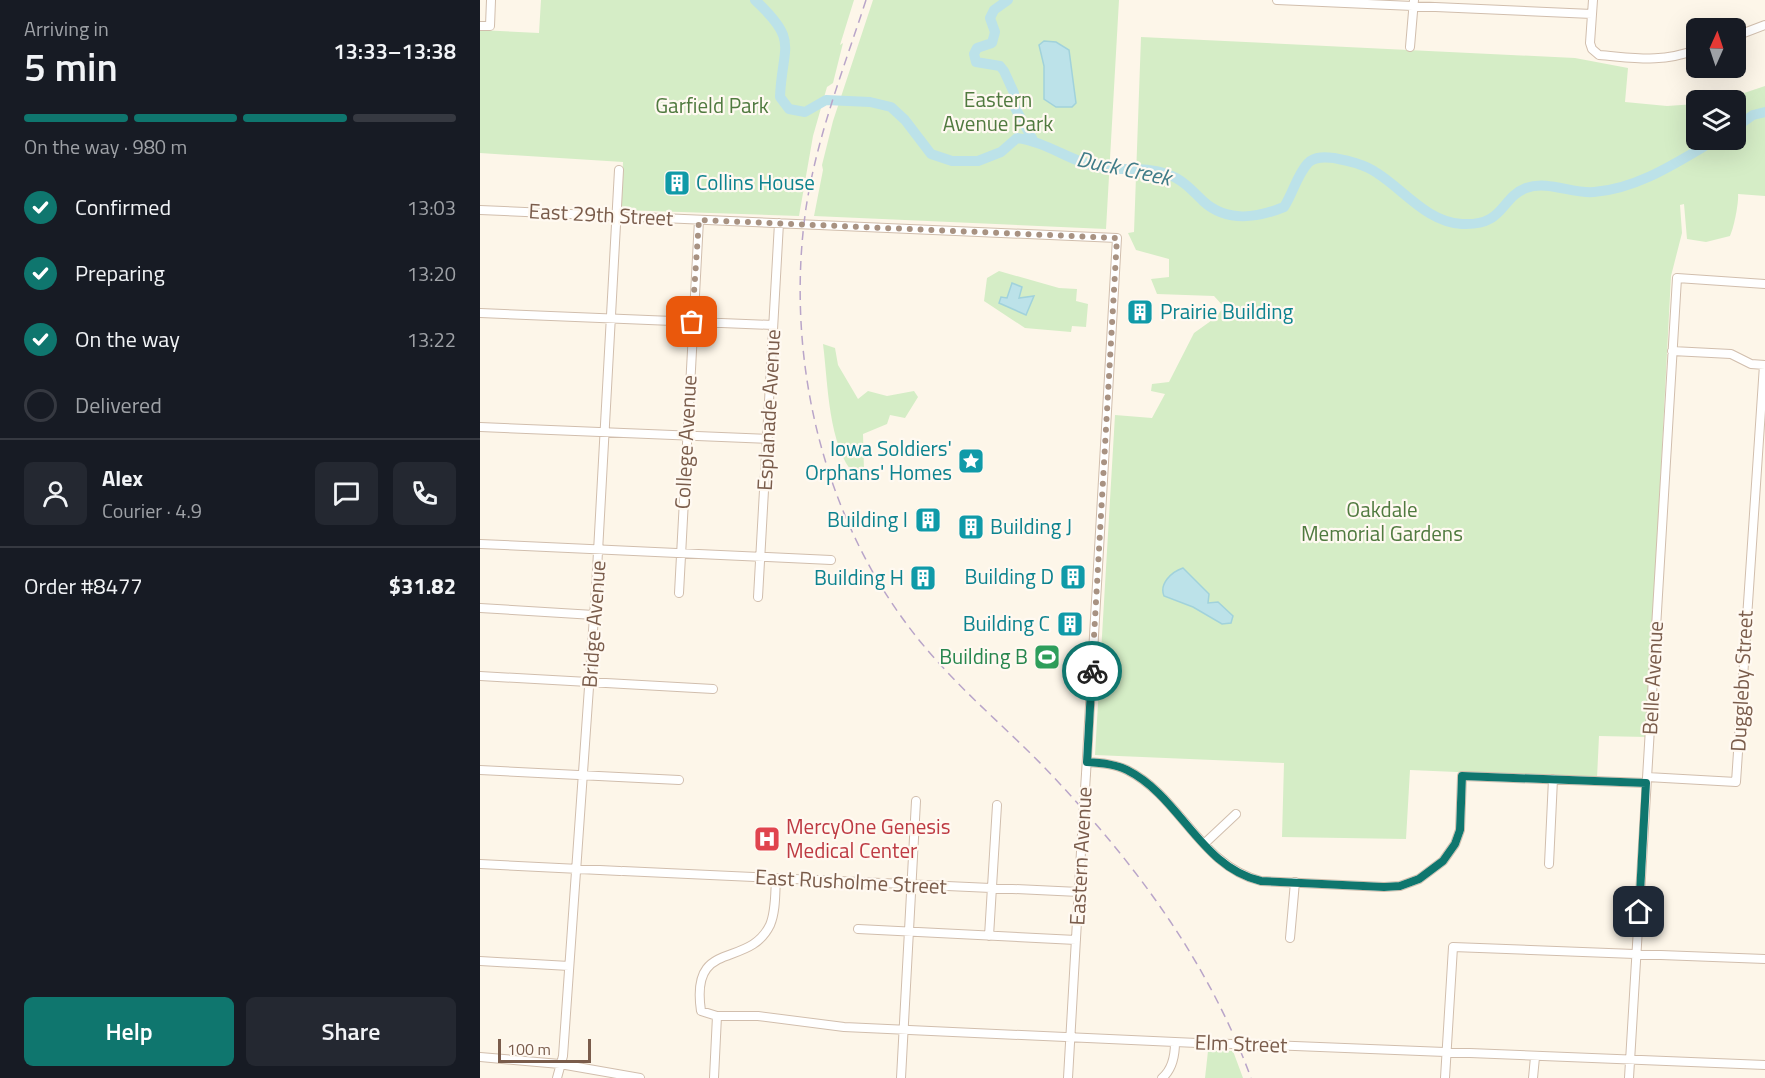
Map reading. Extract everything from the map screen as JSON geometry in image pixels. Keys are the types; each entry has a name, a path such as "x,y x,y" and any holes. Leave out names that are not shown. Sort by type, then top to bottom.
{"street":[{"path":"480,26 490,26 492,0"},
{"path":"1277,0 1413,3 1592,14"},
{"path":"1593,0 1590,43 1592,49 1599,55 1658,60 1686,54"},
{"path":"1410,47 1413,3"},
{"path":"1746,32 1765,25"},
{"name":"Bridge Avenue","path":"557,1078 563,1056 590,682 619,170"},
{"name":"East 29th Street","path":"480,210 1117,238"},
{"name":"College Avenue","path":"679,592 699,220"},
{"name":"Esplanade Avenue","path":"758,597 779,223"},
{"name":"Eastern Avenue","path":"1068,1078 1117,238"},
{"name":"Belle Avenue","path":"1629,1078 1677,278 1765,284"},
{"path":"480,313 773,326"},
{"path":"1672,351 1731,354 1742,361 1764,365"},
{"name":"Duggleby Street","path":"1647,780 1736,782 1764,365"},
{"path":"480,427 768,439"},
{"path":"480,544 831,560"},
{"path":"480,608 594,615"},
{"path":"480,676 713,689"},
{"path":"1087,762 1108,763 1139,777 1222,863 1248,878 1400,886 1427,874 1449,854 1460,830 1462,776 1553,780 1647,780"},
{"path":"480,770 679,780"},
{"path":"1549,864 1553,780"},
{"path":"901,1078 916,801"},
{"path":"989,936 997,805"},
{"path":"1204,844 1236,814"},
{"name":"East Rusholme Street","path":"480,864 1079,892"},
{"path":"714,1078 717,1016 701,1011 700,1002 706,969 712,961 742,951 763,935 774,911 776,878"},
{"path":"1290,938 1295,882"},
{"path":"858,929 1076,940"},
{"path":"1445,1078 1453,947 1765,959"},
{"path":"480,961 569,966"},
{"name":"Elm Street","path":"717,1016 742,1015 844,1027 903,1030 1534,1058 1765,1065"},
{"path":"1162,1078 1169,1072 1175,1053 1175,1042"},
{"path":"480,1057 560,1064 640,1078"},
{"path":"1533,1078 1534,1058"}],"green space":[{"name":"Garfield Park","path":"541,0 854,0 840,45 843,43 833,83 827,87 813,136 799,216 621,210 623,162 480,153 480,30 539,33"},
{"name":"Eastern Avenue Park","path":"873,0 1119,0 1106,229 814,216 822,165 833,121"},
{"name":"Oakdale Memorial Gardens","path":"1141,37 1575,58 1628,68 1625,102 1667,106 1686,105 1686,150 1746,150 1746,92 1765,86 1765,196 1738,194 1736,215 1730,236 1706,242 1687,239 1684,204 1680,205 1682,233 1671,276 1647,737 1599,736 1597,778 1410,770 1406,839 1282,837 1284,763 1095,755 1115,415 1152,418 1165,394 1151,391 1152,384 1169,382 1194,333 1215,318 1224,307 1214,296 1157,294 1151,279 1169,277 1169,259 1136,250 1128,233 1134,232"},
{"path":"999,271 1059,288 1077,289 1076,301 1088,304 1086,327 1072,326 1071,332 1025,328 984,301 987,278"},
{"path":"823,344 835,348 838,365 858,399 868,391 887,396 914,391 918,397 905,418 890,415 887,424 863,434 864,471 855,475 846,463 834,431"},
{"path":"1208,1051 1233,1051 1243,1078 1205,1078"}],"water":[{"path":"1044,41 1056,42 1069,50 1076,103 1072,107 1056,107 1044,99 1044,66 1039,45"},
{"path":"1012,283 1022,287 1019,298 1034,296 1026,315 999,303 1001,297 1007,298"},
{"path":"1183,568 1209,594 1208,603 1218,602 1233,616 1231,623 1222,624 1193,607 1164,596 1163,587 1167,579 1174,572"}],"waterway":[{"name":"Duck Creek","path":"755,0 769,14 783,35 785,55 780,97 789,109 805,112 826,100 870,102 891,107 905,120 931,154 952,161 978,161 1001,152 1017,138 1028,140 1081,162 1103,168 1143,169 1167,174 1182,182 1212,208 1232,215 1253,216 1284,207 1301,173 1308,163 1317,158 1328,157 1362,165 1387,180 1416,204 1438,218 1462,224 1486,221 1518,192 1526,188 1551,186 1586,192 1610,190 1642,180 1698,150"},
{"path":"1008,0 994,10 990,18 995,32 992,43 977,48 974,54 976,62 1000,66 1004,71 1014,93 1014,106 1033,140"},
{"name":"Duck Creek","path":"1746,120 1753,115 1765,112"}],"railway":[{"path":"866,0 817,155 806,208 801,269 801,330 809,390 822,450 842,508 868,563 900,615 951,676 1044,767 1076,802 1107,837 1164,912 1212,992 1251,1078"}],"way so far":[{"path":"692,322 699,220 1117,238 1092,671"}],"place":[{"name":"Collins House","path":"677,183"},
{"name":"Prairie Building","path":"1140,312"},
{"name":"Iowa Soldiers' Orphans' Homes","path":"971,461"},
{"name":"Building I","path":"928,520"},
{"name":"Building J","path":"971,527"},
{"name":"Building D","path":"1073,577"},
{"name":"Building H","path":"923,578"},
{"name":"Building C","path":"1070,624"},
{"name":"Building B","path":"1047,657"},
{"name":"MercyOne Genesis Medical Center","path":"767,839"}],"route":[{"path":"1092,671 1087,762 1108,763 1126,769 1139,777 1222,863 1248,878 1261,881 1384,887 1411,883 1443,861 1455,844 1460,830 1462,776 1646,783 1639,912"}]}
